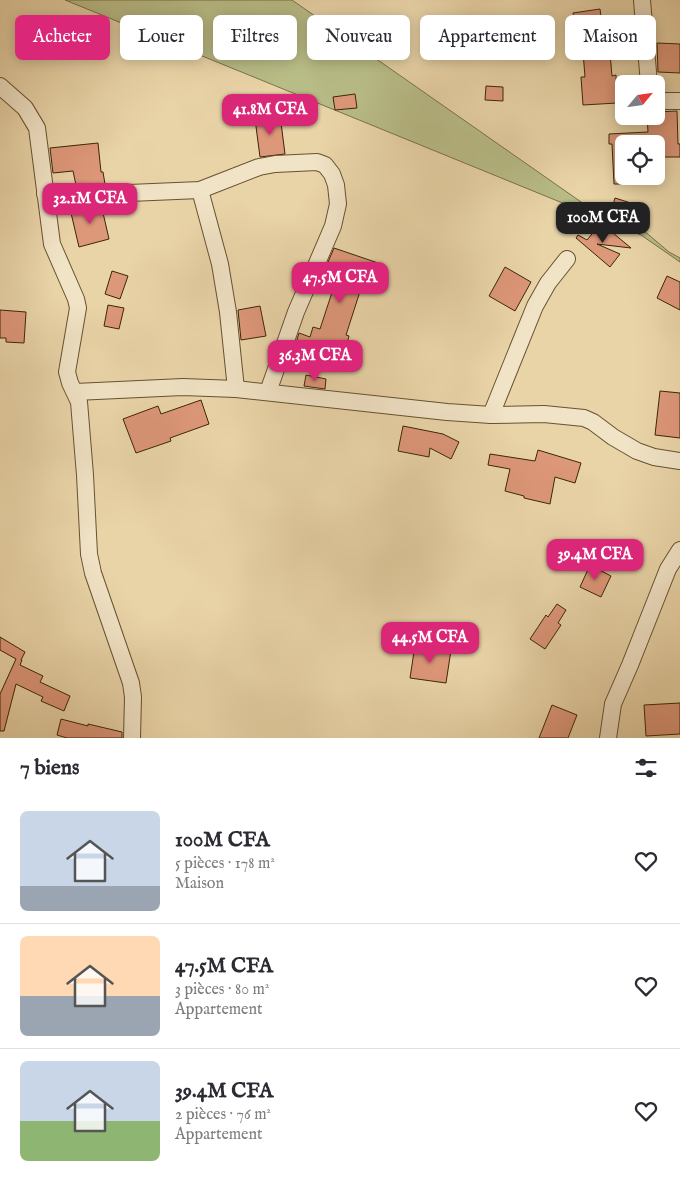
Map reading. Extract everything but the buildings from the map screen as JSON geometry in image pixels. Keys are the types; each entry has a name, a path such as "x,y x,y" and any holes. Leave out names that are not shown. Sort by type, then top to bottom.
{"street":[{"path":"642,0 648,75"},
{"path":"0,86 25,108 37,128 52,244 76,299 78,308 67,372 79,402 89,554 93,573 130,683 133,697 132,738"},
{"path":"665,101 680,101"},
{"path":"46,194 82,195 200,190 275,164 317,162 325,165 332,174 336,185 338,204 333,226 296,312 268,392"},
{"path":"200,190 220,264 228,312 236,388"},
{"path":"491,415 536,306 548,283 567,259"},
{"path":"74,392 183,387 236,388 447,412 491,415 544,414 584,418 636,451 654,457 680,461"},
{"path":"608,738 613,704 668,568 680,550"}],"green space":[{"path":"65,0 292,0 313,15 307,15 307,60 378,60 604,218 643,230 669,252 680,258 680,262 641,235 203,56 203,15 120,15 120,22 110,18 110,15 102,15"}]}
